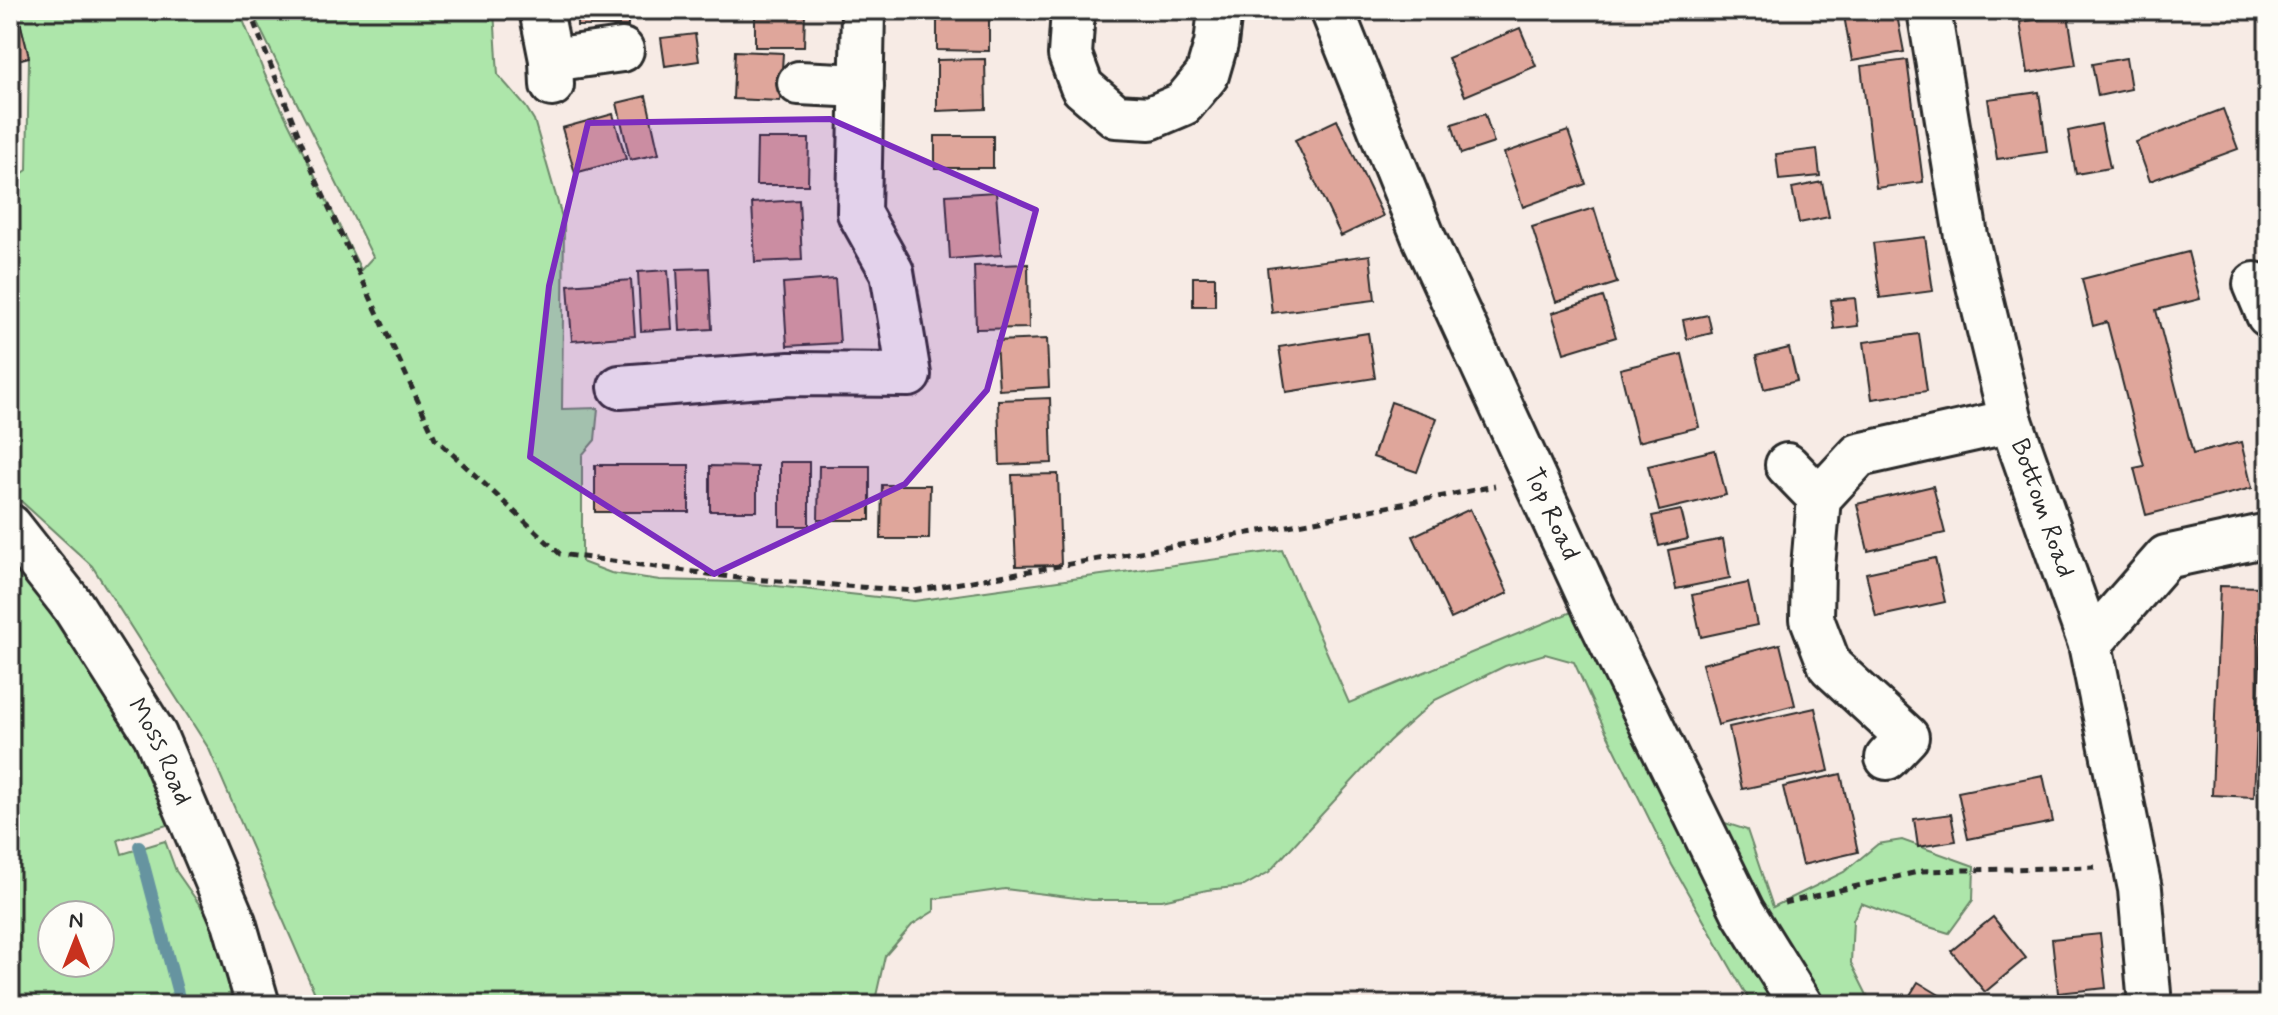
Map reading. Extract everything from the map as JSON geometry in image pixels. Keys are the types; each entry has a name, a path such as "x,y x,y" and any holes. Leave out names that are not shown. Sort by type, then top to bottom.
{"street":[{"path":"541,10 551,72 622,50"},
{"path":"620,387 790,374 909,375 892,272 859,213 863,10"},
{"path":"1073,10 1070,55 1082,87 1116,116 1150,118 1183,104 1207,75 1216,44 1220,10"},
{"name":"Top Road","path":"1332,10 1423,236 1596,612 1743,912 1801,1005"},
{"name":"Bottom Road","path":"1929,10 1966,236 2011,421 2090,644 2140,889 2150,1005"},
{"path":"799,83 862,86"},
{"path":"1907,738 1830,666 1812,619 1819,498 1859,455 2011,421"},
{"path":"1787,465 1819,498"},
{"name":"Moss Road","path":"10,526 73,606 155,735 234,922 258,1005"},
{"path":"2090,644 2166,557 2268,535"}],"path":[{"path":"249,10 315,177 435,438 560,554 738,578 914,591 1278,528 1535,479"},
{"path":"1743,912 1922,871 2136,866"}],"highlighted area":[{"path":"830,119 1036,210 987,390 905,484 714,574 530,457 549,286 588,123"}],"green space":[{"path":"17,10 239,10 265,75 361,270 373,257 251,10 494,10 498,75 534,120 564,224 562,409 598,408 595,440 582,455 582,562 611,573 660,580 739,582 914,601 1282,550 1349,703 1574,611 1700,815 1747,830 1773,907 1844,872 1878,844 1902,840 1974,866 1973,900 1949,933 1861,903 1853,920 1851,963 1872,1005 1752,1005 1672,865 1574,662 1545,654 1505,666 1435,700 1389,741 1269,872 1244,886 1162,900 1092,900 1005,889 934,899 934,911 912,925 885,956 874,1005 320,1005 209,749 92,566 10,491 10,182 27,170 29,57"},
{"path":"10,558 145,758 177,822 118,840 122,854 165,841 176,871 213,924 237,1005 10,1005"}],"building":[{"path":"10,10 17,10 29,57 10,62"},
{"path":"577,10 628,10 628,26 577,26"},
{"path":"755,10 805,10 804,47 755,47"},
{"path":"937,10 989,10 989,51 937,50"},
{"path":"1843,10 1896,10 1904,52 1852,61"},
{"path":"2068,15 2076,65 2028,73 2020,22"},
{"path":"1520,28 1536,66 1465,96 1448,58"},
{"path":"695,34 699,61 665,66 661,38"},
{"path":"735,51 783,53 780,101 733,99"},
{"path":"2126,58 2131,89 2098,96 2092,64"},
{"path":"985,59 986,109 937,111 937,60"},
{"path":"1907,60 1923,182 1876,188 1861,66"},
{"path":"2039,92 2047,152 1997,159 1988,99"},
{"path":"646,96 659,154 630,160 617,103"},
{"path":"2223,109 2238,149 2150,181 2136,142"},
{"path":"613,114 626,159 575,173 562,128"},
{"path":"1485,114 1494,143 1461,154 1452,124"},
{"path":"1337,120 1383,216 1341,236 1295,140"},
{"path":"2101,124 2110,168 2076,174 2068,131"},
{"path":"1568,131 1586,184 1523,207 1504,153"},
{"path":"935,136 993,136 993,168 935,168"},
{"path":"757,139 809,139 808,185 756,185"},
{"path":"1817,149 1820,176 1779,180 1776,154"},
{"path":"1822,182 1829,217 1799,223 1792,188"},
{"path":"996,192 1001,255 950,259 946,195"},
{"path":"799,200 802,260 755,262 752,203"},
{"path":"1594,208 1617,283 1556,302 1532,227"},
{"path":"1925,237 1933,291 1880,298 1873,243"},
{"path":"2188,252 2200,299 2156,310 2193,454 2241,442 2252,488 2146,515 2134,468 2144,466 2107,322 2093,326 2082,279"},
{"path":"1370,255 1375,300 1272,313 1267,268"},
{"path":"1028,264 1029,328 976,329 974,266"},
{"path":"709,268 712,329 680,331 677,269"},
{"path":"668,270 672,329 641,331 638,272"},
{"path":"1193,277 1215,277 1215,306 1193,306"},
{"path":"835,279 840,343 787,346 783,283"},
{"path":"631,280 635,336 572,341 568,285"},
{"path":"1603,297 1616,337 1564,353 1552,313"},
{"path":"1855,298 1858,326 1834,329 1831,300"},
{"path":"1708,315 1712,333 1687,339 1683,320"},
{"path":"1368,333 1375,378 1286,392 1279,347"},
{"path":"1919,334 1927,391 1872,399 1864,342"},
{"path":"1047,339 1049,387 999,390 996,341"},
{"path":"1789,348 1797,381 1764,389 1756,356"},
{"path":"1682,354 1699,427 1638,442 1620,369"},
{"path":"1050,398 1052,463 1000,465 998,400"},
{"path":"1391,402 1437,418 1417,472 1373,457"},
{"path":"1715,450 1726,495 1659,511 1648,466"},
{"path":"780,462 809,462 809,526 780,526"},
{"path":"595,465 689,465 689,512 595,512"},
{"path":"710,466 757,467 757,511 710,511"},
{"path":"819,466 870,466 870,520 818,520"},
{"path":"1058,474 1061,565 1016,566 1012,475"},
{"path":"882,485 930,485 929,539 881,539"},
{"path":"1933,486 1945,533 1868,551 1857,504"},
{"path":"1470,509 1508,593 1451,619 1413,536"},
{"path":"1681,510 1688,539 1659,546 1652,516"},
{"path":"1723,539 1730,578 1676,589 1668,550"},
{"path":"1935,558 1945,602 1876,617 1866,573"},
{"path":"1748,583 1757,625 1701,637 1692,595"},
{"path":"2220,586 2263,587 2254,797 2212,795"},
{"path":"1780,644 1795,705 1718,725 1702,664"},
{"path":"1815,708 1829,771 1742,789 1729,727"},
{"path":"1841,774 1858,852 1802,865 1783,787"},
{"path":"2043,775 2053,822 1968,839 1958,792"},
{"path":"1951,814 1956,841 1918,847 1914,819"},
{"path":"1993,917 2026,958 1985,992 1951,951"},
{"path":"2100,934 2106,988 2058,993 2052,939"},
{"path":"1918,982 1956,1005 1904,1005"}],"waterway":[{"path":"139,846 181,1005"}]}
